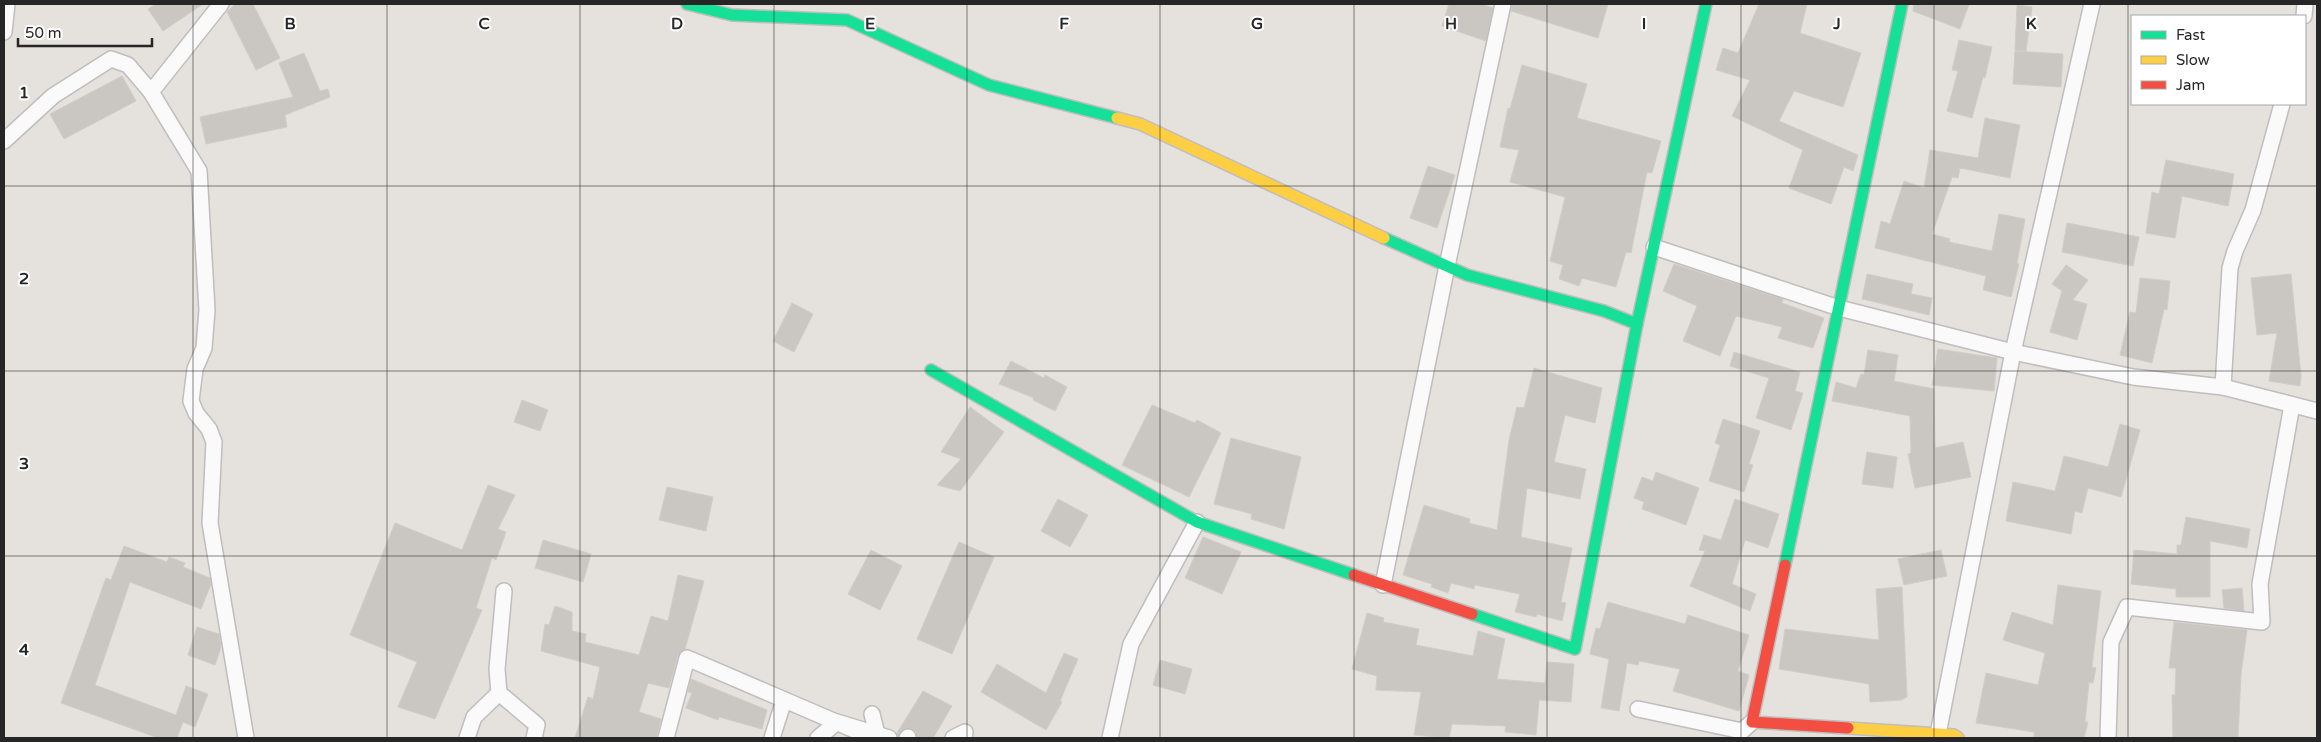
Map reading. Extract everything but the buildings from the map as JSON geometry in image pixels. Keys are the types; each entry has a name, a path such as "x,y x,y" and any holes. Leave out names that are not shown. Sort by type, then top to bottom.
{"street":[{"path":"4,32 7,4"},
{"path":"150,92 221,4"},
{"path":"687,4 732,16 847,20 989,85 1140,124 1467,275 1604,311 1637,324"},
{"path":"1382,584 1446,266 1502,4"},
{"path":"931,370 1197,522 1575,649 1637,324 1706,4"},
{"path":"1638,709 1742,731 1752,722 1902,4"},
{"path":"1938,734 2013,352 2092,4"},
{"path":"4,141 53,96 111,59 128,65 150,92 199,170 207,310 204,348 195,370 191,401 196,414 209,429 214,442 210,523 246,738"},
{"path":"2223,387 2230,268 2235,251 2254,210 2282,105"},
{"path":"1654,247 1839,308 2013,352 2133,376 2223,387 2317,411"},
{"path":"2108,738 2111,642 2127,607 2262,622 2260,584 2292,405"},
{"path":"1110,738 1131,644 1197,522"},
{"path":"504,590 497,669 499,694 537,725 534,738"},
{"path":"666,738 686,658 837,722 880,737"},
{"path":"468,738 474,718 499,694"},
{"path":"772,738 784,700"},
{"path":"872,714 880,737"},
{"path":"818,738 837,722"},
{"path":"1752,722 1954,735 1958,738"},
{"path":"953,738 965,732 964,738"}],"traffic: fast":[{"path":"687,4 732,15 847,20 989,85 1117,118"},
{"path":"1384,238 1467,275 1604,311 1637,324 1706,4"},
{"path":"1785,565 1902,4"},
{"path":"1472,614 1575,649 1637,324"},
{"path":"931,370 1197,522 1354,575"}],"traffic: slow":[{"path":"1117,118 1140,124 1384,238"},
{"path":"1848,728 1954,735 1958,738"}],"traffic: jam":[{"path":"1785,565 1752,722 1848,728"},
{"path":"1354,575 1472,614"}]}
